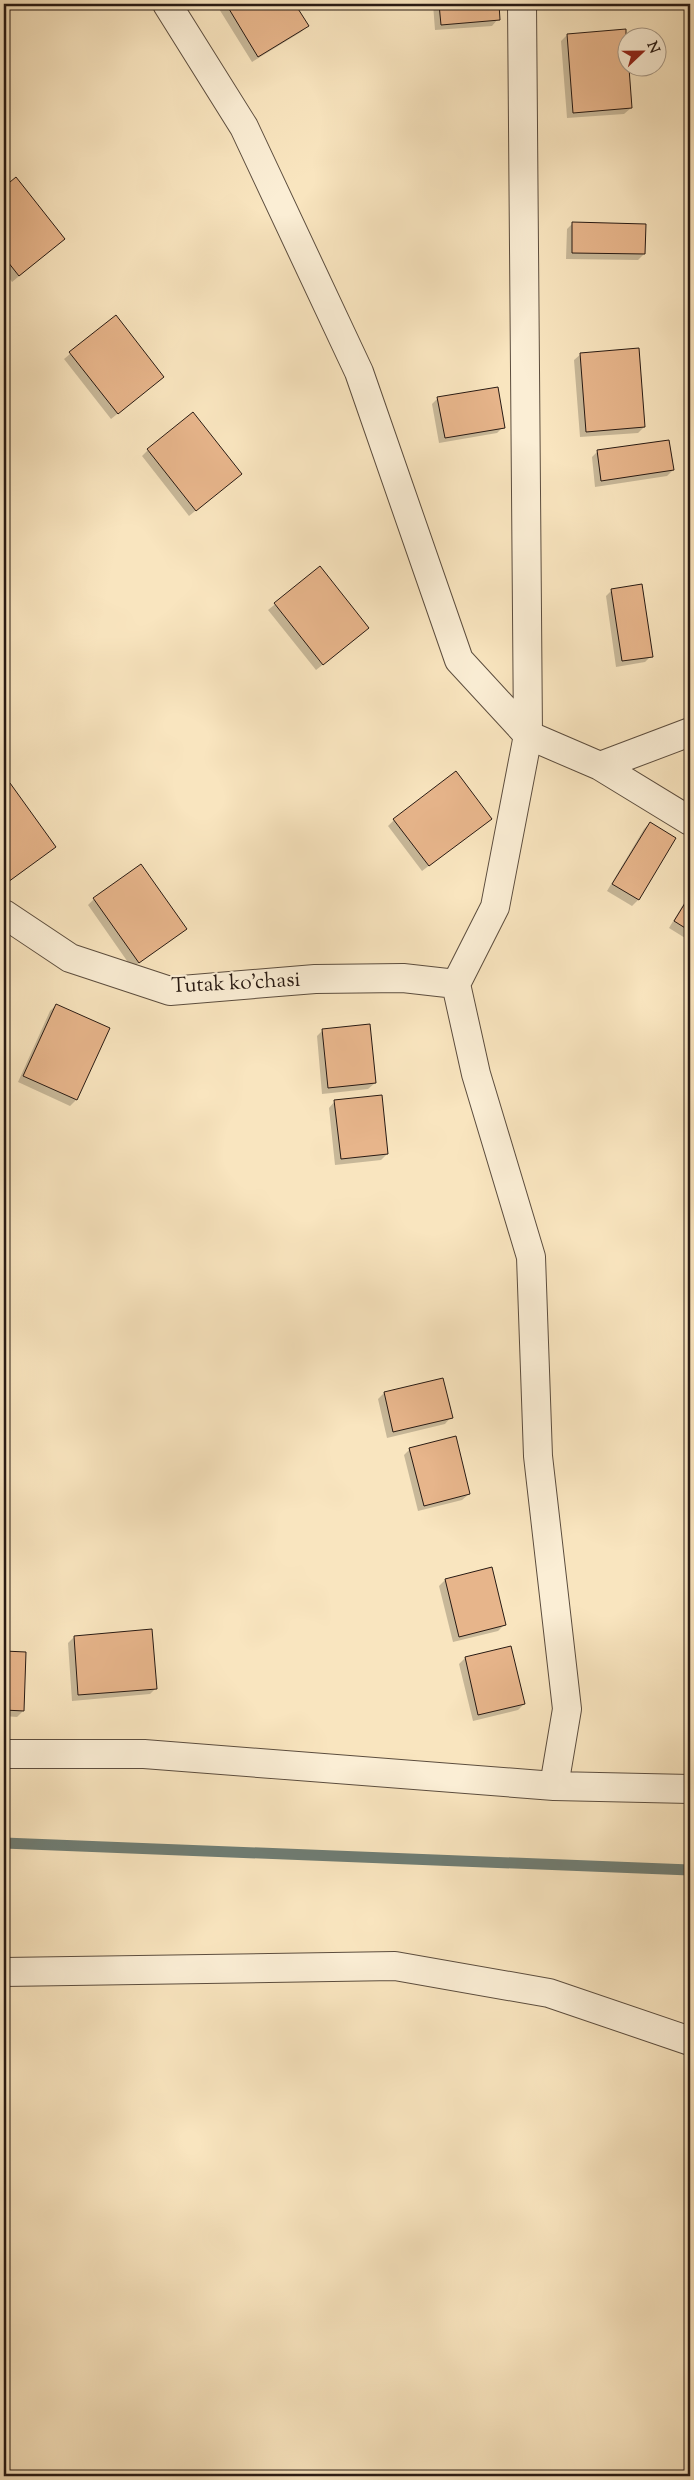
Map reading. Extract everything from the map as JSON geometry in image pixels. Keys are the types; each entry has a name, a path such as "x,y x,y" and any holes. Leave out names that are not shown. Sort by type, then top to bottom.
{"street":[{"path":"168,4 244,127 359,372 460,660 528,735 600,766 690,821"},
{"path":"522,4 528,735 494,907 456,984 476,1074 531,1257 538,1456 567,1709 554,1786"},
{"path":"600,766 690,732"},
{"name":"Tutak ko'chasi","path":"4,914 70,958 170,991 315,979 403,978 456,984"},
{"path":"4,1754 144,1754 554,1786 690,1789"},
{"path":"4,1972 395,1966 548,1993 690,2041"}],"building":[{"path":"226,4 295,4 309,26 258,57"},
{"path":"439,4 499,4 500,20 441,25"},
{"path":"616,30 616,78 630,78 632,108 573,113 567,34"},
{"path":"16,177 65,239 19,276 4,257 4,187"},
{"path":"572,222 646,224 645,254 572,253"},
{"path":"116,315 164,377 118,414 69,352"},
{"path":"639,348 645,427 586,432 580,353"},
{"path":"498,387 505,428 445,438 437,397"},
{"path":"193,412 242,474 196,511 147,449"},
{"path":"669,440 674,470 601,481 597,450"},
{"path":"320,566 369,628 323,665 274,603"},
{"path":"642,584 653,657 622,661 611,589"},
{"path":"456,771 492,819 429,866 393,819"},
{"path":"10,783 56,847 8,882 4,875 4,787"},
{"path":"650,822 676,838 639,900 612,884"},
{"path":"141,864 187,929 139,963 93,898"},
{"path":"690,895 690,931 674,921"},
{"path":"56,1004 110,1028 77,1100 23,1076"},
{"path":"370,1024 376,1083 328,1088 322,1029"},
{"path":"382,1095 388,1154 341,1159 334,1100"},
{"path":"443,1378 453,1418 393,1432 384,1392"},
{"path":"456,1436 470,1494 424,1506 409,1448"},
{"path":"492,1567 506,1625 459,1637 445,1579"},
{"path":"152,1629 157,1689 78,1695 74,1636"},
{"path":"511,1646 525,1704 478,1715 465,1657"},
{"path":"4,1651 26,1652 24,1711 4,1710"}],"waterway":[{"path":"4,1843 690,1870"}]}
